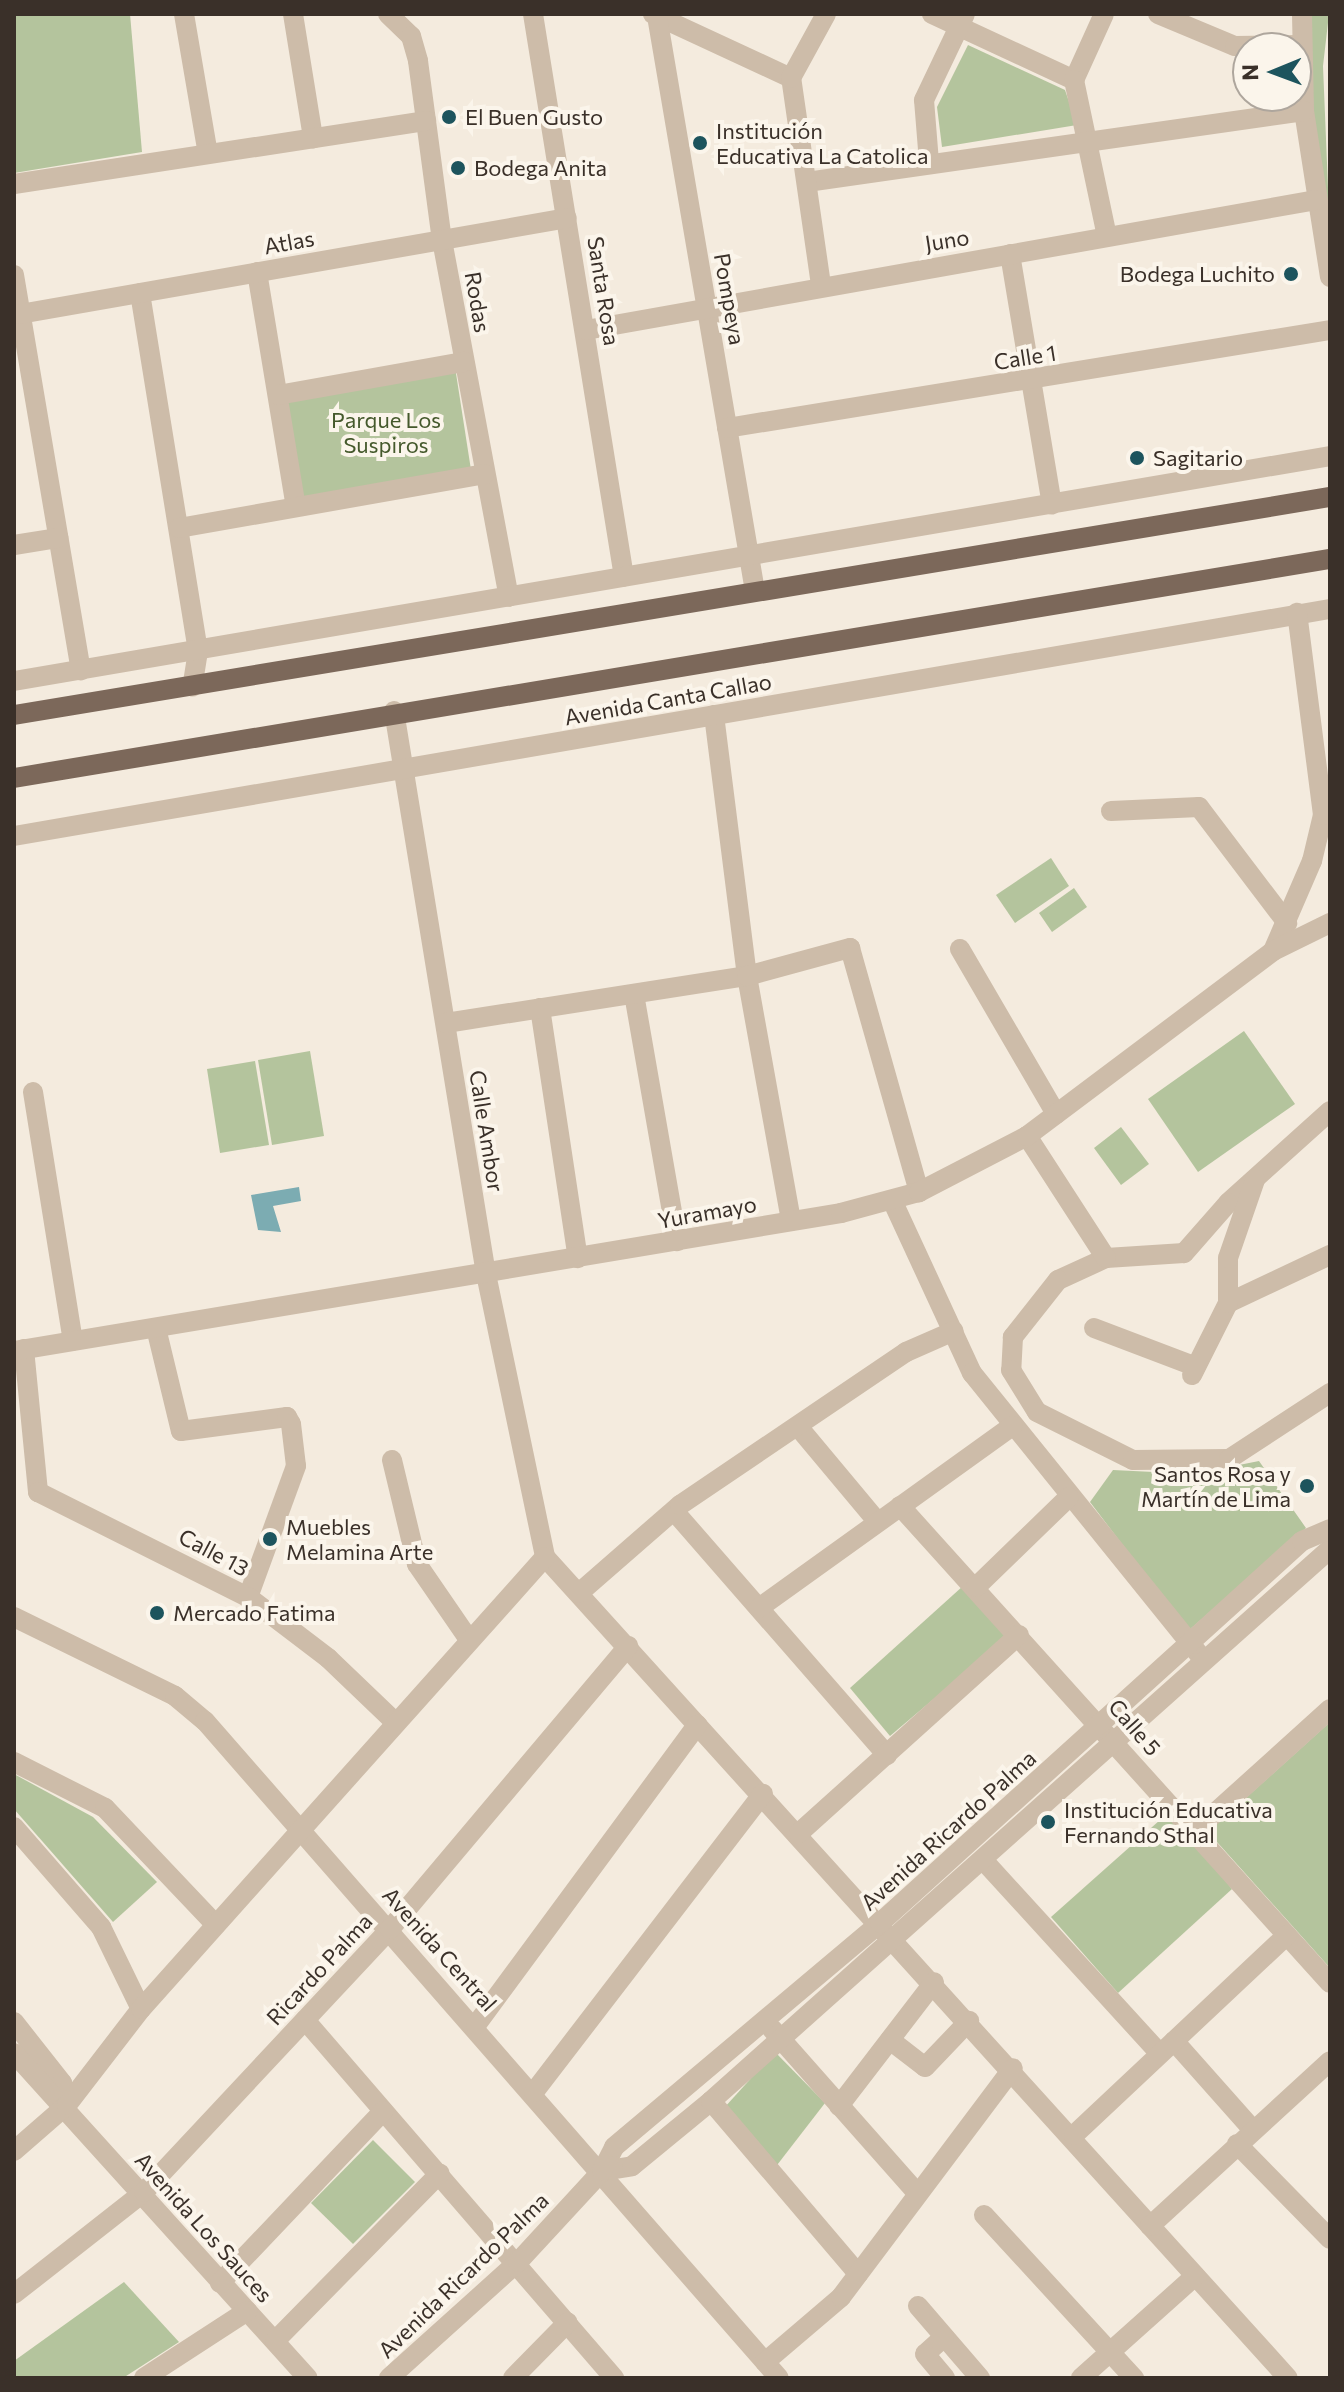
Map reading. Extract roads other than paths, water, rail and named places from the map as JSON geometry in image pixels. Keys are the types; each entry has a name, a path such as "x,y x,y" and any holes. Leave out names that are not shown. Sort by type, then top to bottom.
{"main road":[{"path":"14,715 1330,497"},
{"name":"Avenida Canta Callao","path":"14,778 394,711 1330,559"}],"street":[{"path":"184,14 208,154"},
{"path":"293,14 313,138"},
{"name":"Santa Rosa","path":"533,14 624,577"},
{"path":"821,285 791,78 826,14"},
{"path":"932,14 962,20 1074,80"},
{"path":"1104,14 1074,80 1092,141 1107,237"},
{"path":"1158,14 1232,45"},
{"path":"655,15 791,78"},
{"name":"Pompeya","path":"655,15 755,591"},
{"name":"Rodas","path":"393,16 418,61 442,240 509,597"},
{"path":"929,162 922,111 962,20"},
{"path":"807,182 929,162 1297,112"},
{"path":"1304,112 1330,277"},
{"path":"14,184 426,121"},
{"name":"Juno","path":"586,330 706,303 1316,200"},
{"name":"Atlas","path":"20,314 567,218"},
{"path":"1010,254 1052,504"},
{"path":"257,272 296,507"},
{"path":"14,275 81,670"},
{"path":"140,293 198,651 192,687"},
{"name":"Calle 1","path":"727,428 1330,330"},
{"path":"278,395 464,362"},
{"path":"14,681 1330,456"},
{"path":"179,528 484,474"},
{"path":"14,545 58,538"},
{"name":"Avenida Canta Callao","path":"14,836 1330,609"},
{"path":"1297,613 1330,851"},
{"name":"Calle Ambor","path":"394,711 486,1274 545,1557"},
{"path":"714,715 747,976 791,1221"},
{"path":"1111,811 1199,807 1287,923"},
{"path":"1273,951 1287,923 1323,815"},
{"name":"Yuramayo","path":"19,1350 791,1221 919,1192 1027,1136 1273,951 1330,923"},
{"path":"446,1023 747,976 850,948 919,1192"},
{"path":"960,949 1056,1114"},
{"path":"634,994 677,1241"},
{"path":"540,1008 578,1258"},
{"path":"33,1092 73,1341"},
{"path":"1330,1111 1256,1176 1184,1253 1106,1258 1058,1280 1013,1337 1011,1370 1037,1412 1133,1460 1185,1464 1247,1451 1330,1393"},
{"path":"1027,1136 1106,1258"},
{"path":"1094,1328 1193,1370 1228,1303 1228,1258 1256,1176"},
{"path":"892,1200 972,1373 1069,1497 1205,1660"},
{"path":"1228,1303 1330,1255"},
{"path":"156,1328 181,1431 287,1417 291,1424 296,1466 248,1597"},
{"path":"579,1593 674,1511 800,1429 906,1352 954,1331"},
{"name":"Calle 13","path":"19,1350 33,1480 45,1497 248,1597 328,1658 396,1723"},
{"path":"759,1608 1012,1426"},
{"path":"800,1429 877,1521"},
{"path":"392,1460 417,1564 470,1641"},
{"path":"976,1587 1069,1497"},
{"name":"Calle 5","path":"900,1506 1101,1725 1330,1983"},
{"path":"674,1511 887,1755"},
{"name":"Avenida Ricardo Palma","path":"602,2171 632,2166 711,2101 773,2030 880,1923 1302,1541 1330,1529"},
{"name":"Avenida Ricardo Palma","path":"389,2378 518,2262 602,2171 614,2147 895,1939 1330,1549"},
{"path":"14,2151 67,2105 141,2009 545,1557 1074,2135 1150,2226 1288,2378"},
{"name":"Avenida Central","path":"14,1617 175,1696 301,1830 476,2025 772,2370"},
{"path":"799,1833 1019,1635"},
{"name":"Ricardo Palma","path":"14,2294 140,2196 390,1929 628,1646"},
{"path":"1195,1831 1330,1709"},
{"path":"476,2025 697,1725"},
{"path":"14,1762 105,1808 216,1925"},
{"path":"534,2092 763,1794"},
{"path":"14,1827 101,1927 141,2009"},
{"path":"984,1861 1167,2048 1253,2130"},
{"path":"1074,2135 1287,1935"},
{"path":"839,2106 934,1982"},
{"path":"305,2020 518,2262 614,2378"},
{"path":"890,2040 925,2067 969,2021"},
{"name":"Avenida Los Sauces","path":"14,2022 62,2083 67,2105"},
{"path":"773,2030 918,2194"},
{"name":"Avenida Los Sauces","path":"14,2053 48,2096 67,2105 140,2196 308,2378"},
{"path":"1150,2226 1330,2061"},
{"path":"772,2370 858,2274 1013,2068"},
{"path":"711,2101 858,2274"},
{"path":"220,2283 383,2111"},
{"path":"1237,2144 1328,2232"},
{"path":"275,2341 440,2173"},
{"path":"984,2215 1134,2378"},
{"path":"1081,2378 1195,2276"},
{"path":"918,2306 980,2378"},
{"path":"144,2378 247,2311"},
{"path":"513,2378 568,2322"},
{"path":"944,2337 925,2354 945,2378"}],"water":[{"path":"299,1187 301,1201 273,1206 281,1232 258,1230 251,1195"}],"place":[{"name":"El Buen Gusto","path":"449,117"},
{"name":"Institución Educativa La Catolica","path":"700,143"},
{"name":"Bodega Anita","path":"458,168"},
{"name":"Bodega Luchito","path":"1291,274"},
{"name":"Sagitario","path":"1137,458"},
{"name":"Santos Rosa y Martín de Lima","path":"1307,1486"},
{"name":"Muebles Melamina Arte","path":"270,1539"},
{"name":"Mercado Fatima","path":"157,1613"},
{"name":"Institución Educativa Fernando Sthal","path":"1048,1822"}],"park label":[{"name":"Parque Los Suspiros","path":"386,432"}]}
